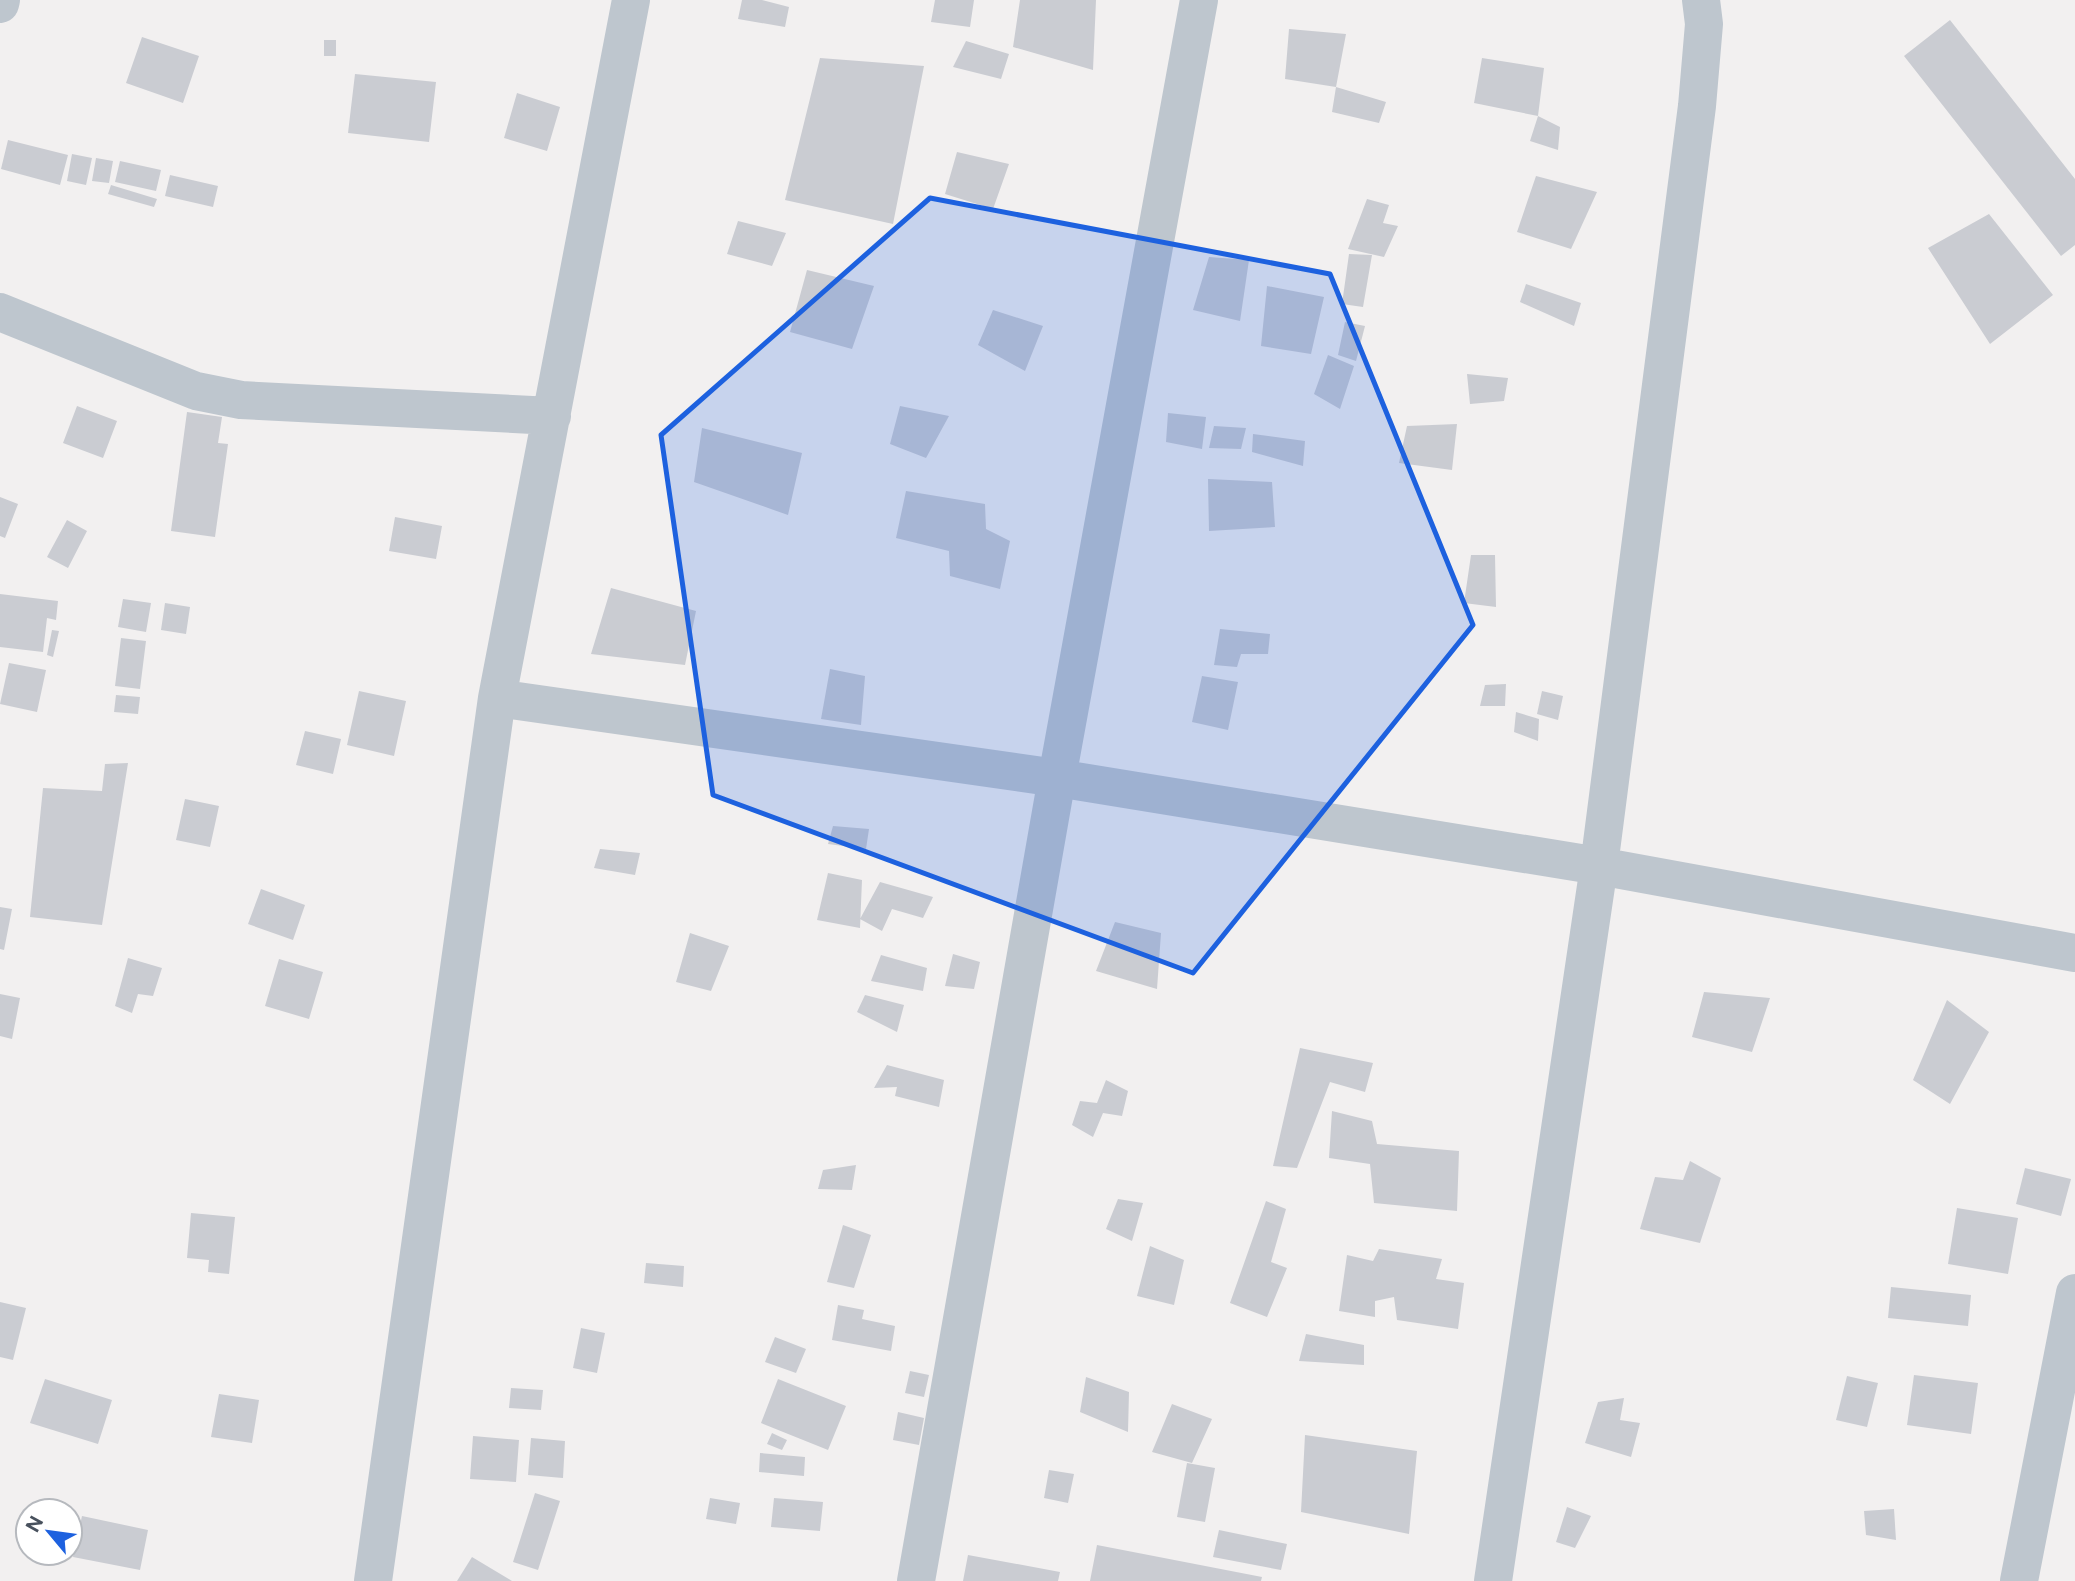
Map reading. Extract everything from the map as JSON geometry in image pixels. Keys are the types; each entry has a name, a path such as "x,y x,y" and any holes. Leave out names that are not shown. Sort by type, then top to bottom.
{"street":[{"path":"373,1581 497,698 631,0"},
{"path":"916,1581 1056,778 1199,0"},
{"path":"1493,1581 1599,866 1697,106 1704,24 1701,0"},
{"path":"0,312 196,390 241,400 552,416"},
{"path":"492,412 543,460"},
{"path":"497,698 1056,778 1599,866 2075,953"},
{"path":"2020,1581 2075,1293"}],"highlighted area":[{"path":"930,198 1330,274 1473,625 1193,973 713,795 661,435"}],"building":[{"path":"742,0 762,0 789,7 785,27 738,19"},
{"path":"935,0 974,0 970,27 931,22"},
{"path":"1020,0 1096,0 1093,70 1013,47"},
{"path":"1950,20 2075,179 2075,245 2061,256 1904,56"},
{"path":"1289,29 1346,34 1336,87 1285,79"},
{"path":"142,37 199,56 183,103 126,83"},
{"path":"324,40 336,40 336,56 324,56"},
{"path":"966,41 1009,54 1001,79 953,67"},
{"path":"820,58 924,66 893,224 785,200"},
{"path":"1482,58 1544,68 1538,116 1474,103"},
{"path":"355,74 436,82 429,142 348,133"},
{"path":"1336,87 1386,102 1379,123 1332,112"},
{"path":"517,93 560,107 547,151 504,138"},
{"path":"1538,116 1560,127 1558,150 1530,141"},
{"path":"8,140 68,155 60,185 1,169"},
{"path":"957,152 1009,164 993,209 945,194"},
{"path":"72,154 92,158 86,185 67,181"},
{"path":"96,158 113,161 109,183 92,181"},
{"path":"120,161 161,170 156,191 115,182"},
{"path":"170,175 218,186 213,207 165,196"},
{"path":"1536,176 1597,192 1571,249 1517,232"},
{"path":"111,185 157,199 154,207 108,194"},
{"path":"1367,199 1389,205 1383,223 1398,226 1384,257 1348,249"},
{"path":"1989,214 2053,295 1990,344 1928,248"},
{"path":"738,221 786,233 772,266 727,254"},
{"path":"1349,254 1372,255 1363,307 1342,304"},
{"path":"1209,257 1249,260 1240,321 1193,310"},
{"path":"807,270 874,286 852,349 790,332"},
{"path":"1526,284 1581,303 1574,326 1520,302"},
{"path":"1267,286 1324,297 1311,354 1261,346"},
{"path":"993,310 1043,326 1025,371 978,345"},
{"path":"1345,322 1365,326 1356,361 1338,355"},
{"path":"1328,355 1354,366 1340,409 1314,394"},
{"path":"1467,374 1508,378 1504,401 1470,404"},
{"path":"77,406 117,421 103,458 63,443"},
{"path":"900,406 949,416 926,458 890,444"},
{"path":"187,412 222,417 218,443 228,444 215,537 171,531"},
{"path":"1168,413 1206,417 1202,449 1166,442"},
{"path":"1457,424 1452,470 1399,463 1407,426"},
{"path":"1214,426 1246,428 1241,449 1209,448"},
{"path":"702,428 802,453 788,515 694,482"},
{"path":"1253,434 1305,441 1303,466 1252,452"},
{"path":"1208,479 1272,482 1275,527 1209,531"},
{"path":"906,491 985,504 986,529 1010,541 1000,589 950,576 949,551 896,538"},
{"path":"0,497 18,504 5,538 0,536"},
{"path":"395,517 442,526 436,559 389,551"},
{"path":"67,520 87,531 68,568 47,557"},
{"path":"1471,555 1495,555 1496,607 1464,603"},
{"path":"611,588 696,611 685,665 591,654"},
{"path":"0,594 58,601 56,620 47,618 43,652 0,647"},
{"path":"123,599 151,603 146,632 118,627"},
{"path":"165,603 190,607 186,634 161,630"},
{"path":"1220,629 1270,634 1268,654 1241,654 1237,667 1214,665"},
{"path":"52,630 59,631 53,657 47,655"},
{"path":"121,638 146,641 140,689 115,686"},
{"path":"9,663 46,670 37,712 0,704"},
{"path":"830,669 865,676 861,725 821,719"},
{"path":"1202,676 1238,682 1228,730 1192,722"},
{"path":"1506,684 1505,706 1480,706 1485,685"},
{"path":"359,691 406,701 394,756 347,745"},
{"path":"1542,691 1563,696 1558,720 1537,714"},
{"path":"116,695 140,697 138,714 114,712"},
{"path":"1516,712 1539,719 1538,741 1514,732"},
{"path":"305,731 341,739 333,774 296,765"},
{"path":"128,763 102,925 30,917 43,788 102,791 105,764"},
{"path":"185,799 219,806 210,847 176,840"},
{"path":"833,826 869,829 866,849 828,844"},
{"path":"600,849 640,853 635,875 594,868"},
{"path":"828,873 862,880 860,928 817,920"},
{"path":"880,882 933,897 923,918 892,909 882,931 860,919"},
{"path":"261,889 305,905 293,940 248,924"},
{"path":"0,907 12,909 4,950 0,949"},
{"path":"1115,922 1161,933 1157,989 1096,971"},
{"path":"690,933 729,946 711,991 676,982"},
{"path":"953,954 980,962 974,989 945,986"},
{"path":"881,955 927,968 923,991 871,981"},
{"path":"128,958 162,968 153,996 138,994 132,1013 115,1006"},
{"path":"279,959 323,972 309,1019 265,1006"},
{"path":"1704,992 1770,998 1752,1052 1692,1037"},
{"path":"0,994 20,998 12,1039 0,1036"},
{"path":"865,995 904,1005 897,1032 857,1012"},
{"path":"1947,1000 1989,1032 1950,1104 1913,1080"},
{"path":"1300,1048 1373,1063 1365,1092 1330,1082 1297,1168 1273,1166"},
{"path":"887,1065 944,1080 939,1107 895,1096 897,1087 874,1088"},
{"path":"1106,1080 1128,1091 1122,1116 1103,1113 1093,1137 1072,1125 1080,1101 1097,1103"},
{"path":"1332,1111 1372,1121 1377,1144 1459,1151 1457,1211 1374,1203 1370,1164 1329,1158"},
{"path":"1690,1161 1721,1178 1700,1243 1640,1229 1655,1177 1683,1180"},
{"path":"856,1165 852,1190 818,1189 823,1170"},
{"path":"2025,1168 2071,1179 2061,1216 2016,1204"},
{"path":"1118,1199 1143,1203 1132,1241 1106,1229"},
{"path":"1266,1201 1286,1209 1271,1262 1287,1268 1267,1317 1230,1303"},
{"path":"1957,1208 2018,1218 2008,1274 1948,1264"},
{"path":"191,1213 235,1217 229,1274 208,1272 209,1260 187,1258"},
{"path":"843,1225 871,1235 854,1288 827,1282"},
{"path":"1150,1246 1184,1260 1174,1305 1137,1296"},
{"path":"1379,1249 1442,1259 1436,1279 1464,1283 1458,1329 1397,1320 1394,1297 1375,1301 1375,1317 1339,1311 1347,1255 1373,1261"},
{"path":"646,1263 684,1266 683,1287 644,1283"},
{"path":"1891,1287 1971,1295 1968,1326 1888,1318"},
{"path":"0,1302 26,1308 13,1360 0,1357"},
{"path":"838,1305 864,1310 862,1319 895,1326 891,1351 832,1340"},
{"path":"581,1328 605,1333 597,1373 573,1368"},
{"path":"1306,1334 1364,1345 1364,1365 1299,1361"},
{"path":"775,1337 806,1349 796,1373 765,1362"},
{"path":"910,1371 929,1375 924,1397 905,1393"},
{"path":"1914,1375 1978,1383 1971,1434 1907,1425"},
{"path":"1847,1376 1878,1383 1867,1427 1836,1420"},
{"path":"1086,1377 1129,1392 1128,1432 1080,1412"},
{"path":"45,1379 112,1400 98,1444 30,1423"},
{"path":"778,1379 846,1406 828,1450 761,1423"},
{"path":"511,1388 543,1390 541,1410 509,1408"},
{"path":"219,1394 259,1400 252,1443 211,1437"},
{"path":"1624,1398 1620,1420 1640,1423 1631,1457 1585,1443 1598,1402"},
{"path":"1172,1404 1212,1419 1192,1463 1152,1452"},
{"path":"898,1412 924,1418 919,1445 893,1440"},
{"path":"772,1433 787,1440 782,1450 767,1444"},
{"path":"1305,1435 1417,1451 1409,1534 1301,1512"},
{"path":"473,1436 519,1440 516,1482 470,1479"},
{"path":"531,1438 565,1441 563,1478 528,1475"},
{"path":"760,1453 805,1457 804,1476 759,1472"},
{"path":"1187,1463 1215,1468 1205,1522 1177,1517"},
{"path":"1049,1470 1074,1474 1068,1503 1044,1498"},
{"path":"535,1493 560,1501 538,1570 513,1562"},
{"path":"710,1498 740,1503 736,1524 706,1519"},
{"path":"774,1498 823,1502 820,1531 771,1527"},
{"path":"1567,1507 1591,1516 1575,1548 1556,1542"},
{"path":"1894,1509 1896,1540 1866,1535 1864,1511"},
{"path":"84,1516 148,1530 140,1570 84,1559"},
{"path":"1219,1530 1287,1544 1281,1570 1213,1557"},
{"path":"1097,1545 1262,1577 1261,1581 1090,1581"},
{"path":"968,1555 1060,1572 1058,1581 963,1581"},
{"path":"472,1557 512,1581 457,1581"}]}
